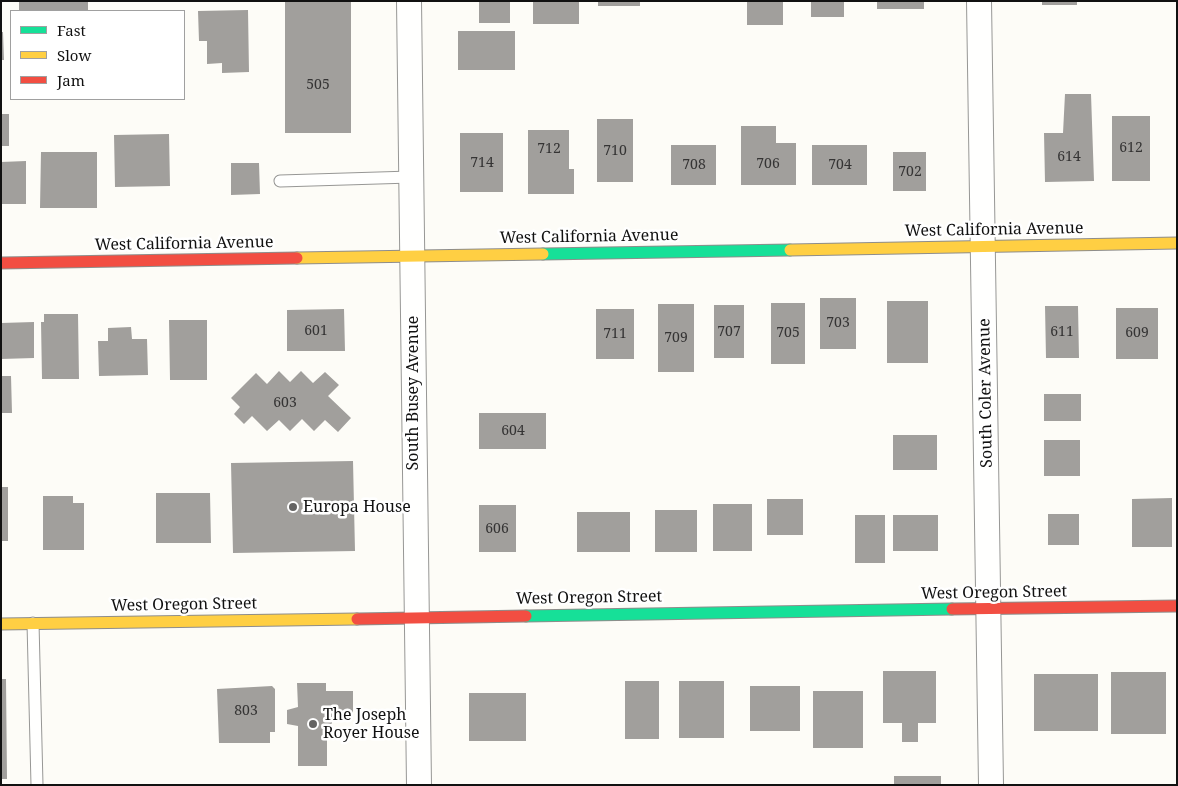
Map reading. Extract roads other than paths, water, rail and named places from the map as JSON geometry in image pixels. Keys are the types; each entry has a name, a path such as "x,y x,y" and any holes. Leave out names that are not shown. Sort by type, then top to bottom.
{"street":[{"name":"South Busey Avenue","path":"409,1 419,785"},
{"name":"South Coler Avenue","path":"979,1 991,785"},
{"name":"West California Avenue","path":"1,263 1177,243"},
{"name":"West Oregon Street","path":"1,624 1177,606"}],"lane":[{"path":"280,181 411,177"},
{"path":"33,623 37,785"}],"place":[{"name":"Europa House","path":"293,507"},
{"name":"The Joseph Royer House","path":"313,724"}]}
